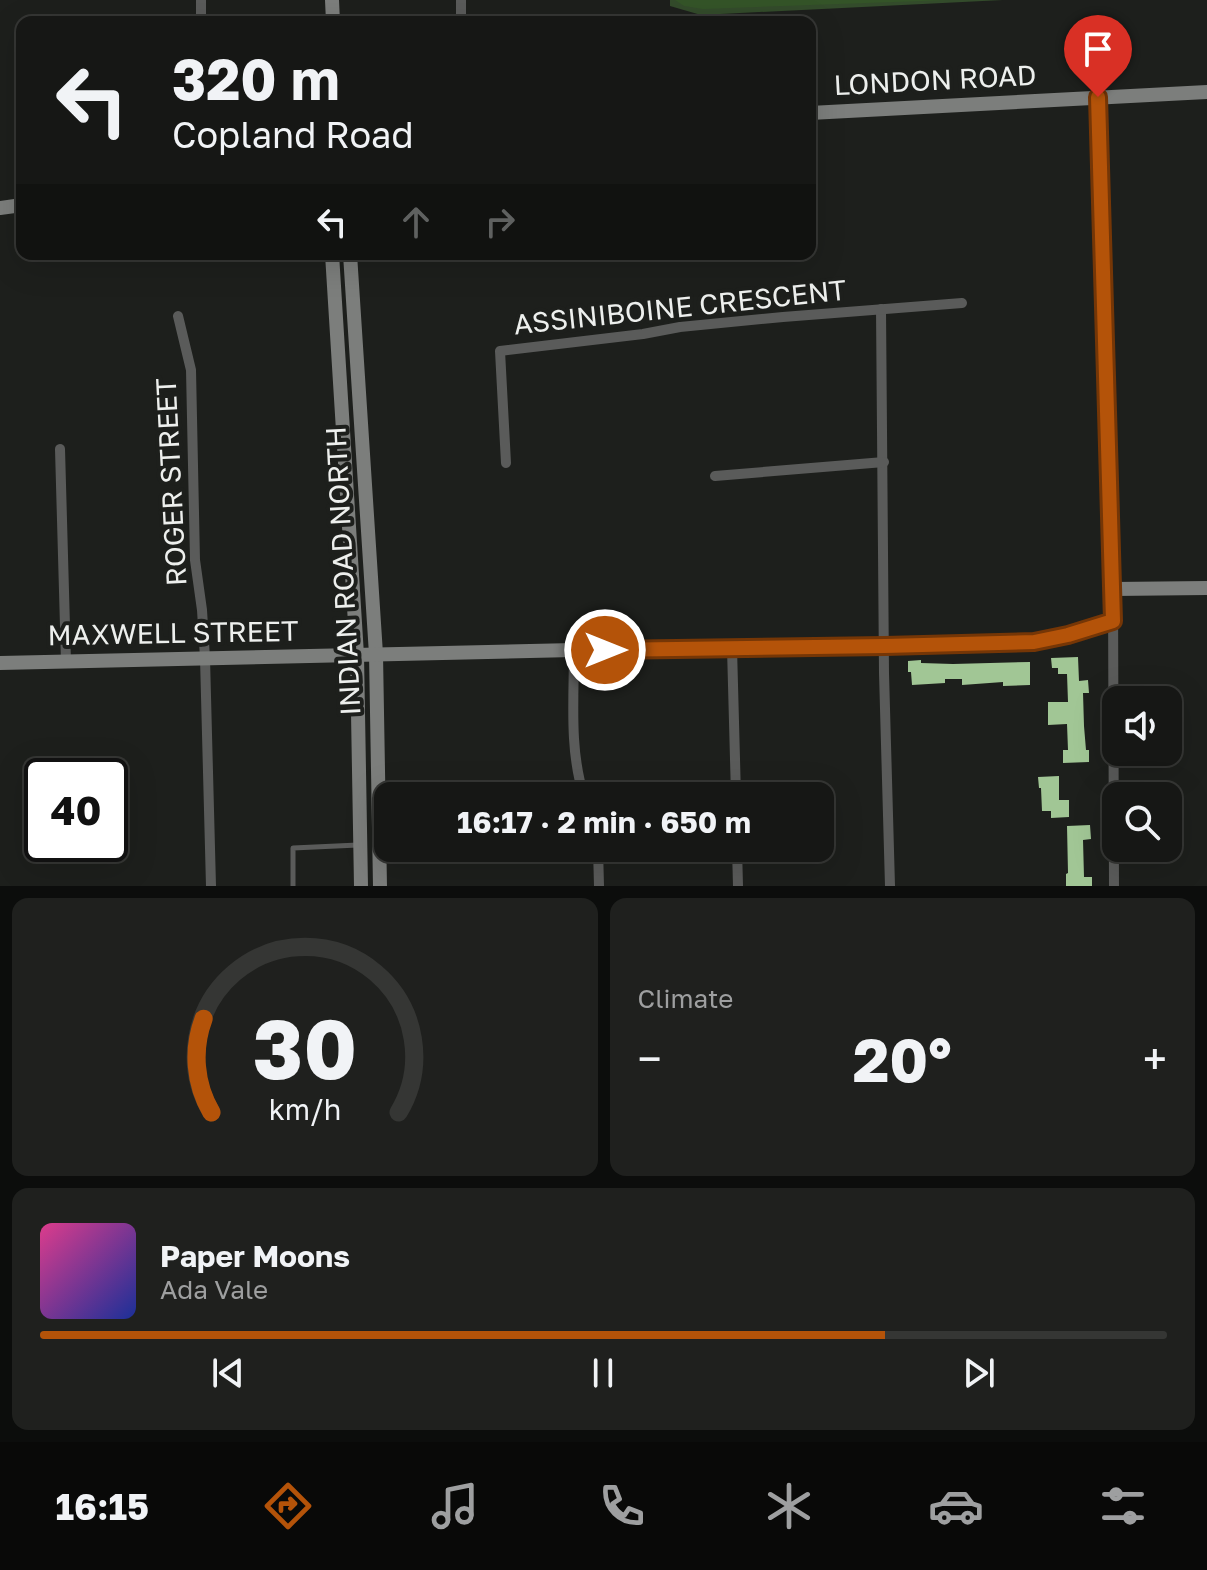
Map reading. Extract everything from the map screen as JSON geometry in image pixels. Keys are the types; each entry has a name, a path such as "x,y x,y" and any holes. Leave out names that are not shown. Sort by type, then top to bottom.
{"main road":[{"name":"LONDON ROAD","path":"816,113 1207,92"},
{"name":"INDIAN ROAD NORTH","path":"332,260 357,655 361,886"},
{"name":"INDIAN ROAD NORTH","path":"350,260 376,654 380,886"},
{"path":"1113,589 1207,588"},
{"name":"MAXWELL STREET","path":"0,663 1034,642 1113,621"}],"street":[{"path":"1098,97 1113,589 1114,886"},
{"path":"881,309 962,303"},
{"name":"ASSINIBOINE CRESCENT","path":"506,463 500,351 680,327 881,309 884,673 890,886"},
{"name":"ROGER STREET","path":"178,316 191,370 195,560 205,658 211,886"},
{"path":"60,449 66,662"},
{"path":"715,476 884,462"},
{"path":"732,648 736,782"},
{"path":"574,650 574,738 581,782"},
{"path":"598,862 599,886"},
{"path":"737,862 738,886"}],"lane":[{"path":"293,886 293,848 360,845"}],"green space":[{"path":"670,0 1003,0 701,15 670,6"},
{"path":"675,0 950,0 703,9 684,6"}],"building":[{"path":"1078,657 1079,681 1088,680 1089,693 1083,693 1089,762 1063,763 1063,750 1068,750 1067,724 1048,725 1048,702 1068,702 1067,674 1058,674 1058,668 1052,668 1051,658"},
{"path":"921,660 921,663 953,664 1030,662 1030,685 1003,686 1003,682 962,685 962,679 945,679 945,683 912,685 908,661"},
{"path":"1059,776 1059,800 1069,800 1069,817 1051,818 1051,811 1042,811 1038,777"},
{"path":"1090,825 1091,839 1083,840 1084,877 1092,877 1092,886 1066,886 1067,826"}],"route":[{"path":"605,650 1034,642 1113,621 1098,97"}]}
